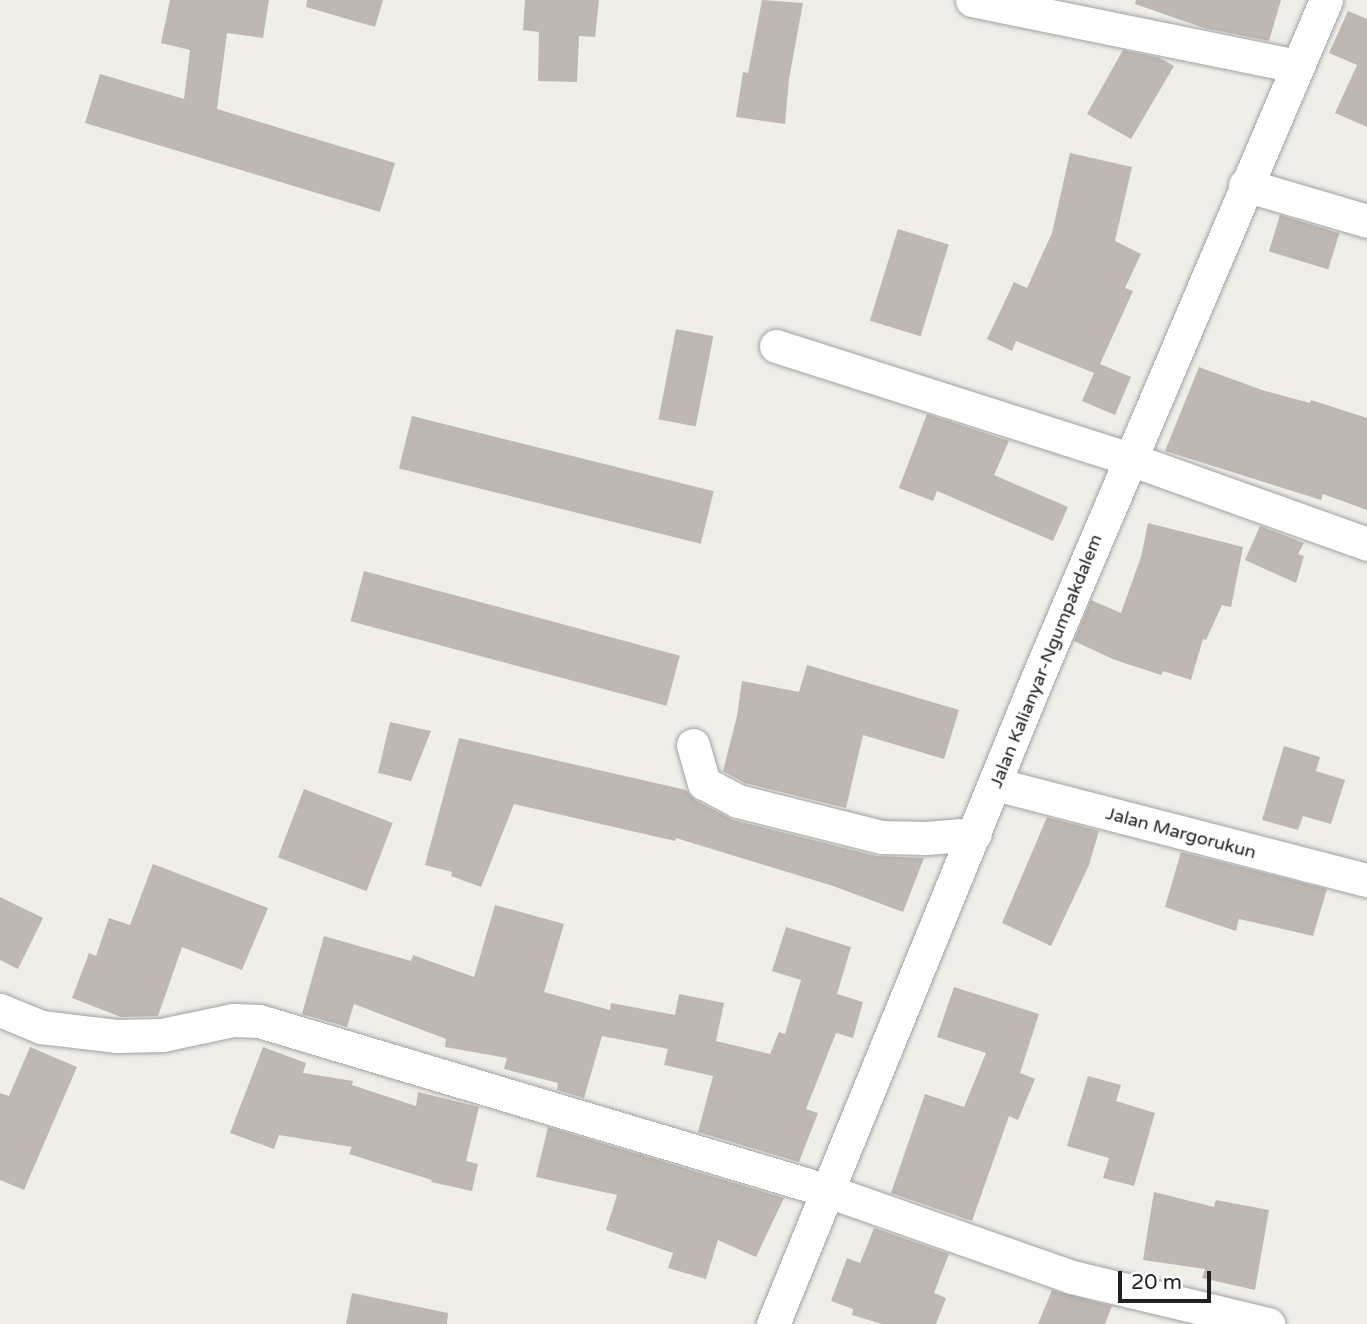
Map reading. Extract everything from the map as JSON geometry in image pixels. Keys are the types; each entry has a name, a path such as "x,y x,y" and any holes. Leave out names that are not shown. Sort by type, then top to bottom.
{"street":[{"path":"972,0 1012,4 1296,66"},
{"name":"Jalan Kalianyar-Ngumpakdalem","path":"773,1324 825,1190 1130,459 1326,0"},
{"path":"1245,185 1367,221"},
{"path":"776,346 1130,459 1367,544"},
{"path":"693,745 704,783 738,801 881,837 899,839 975,834"},
{"name":"Jalan Margorukun","path":"995,784 1367,880"},
{"path":"0,1010 41,1027 117,1036 162,1035 233,1020 259,1021 825,1190 1072,1277 1268,1324"}],"building":[{"path":"170,0 269,0 263,38 227,33 217,109 395,163 380,212 85,123 100,74 184,99 190,50 161,43"},
{"path":"307,0 383,0 375,27 306,7"},
{"path":"525,0 599,0 595,37 579,36 577,82 538,81 539,32 523,30"},
{"path":"762,0 803,3 789,79 785,124 736,117 743,72 748,73"},
{"path":"1136,0 1281,0 1269,41 1204,28 1135,4"},
{"path":"1348,11 1367,19 1367,127 1335,113 1357,65 1329,53"},
{"path":"1123,50 1160,58 1174,66 1131,139 1087,114"},
{"path":"1070,153 1132,167 1115,241 1141,254 1125,288 1133,291 1100,364 1131,377 1115,415 1082,401 1094,373 1016,341 1012,351 987,339 1014,282 1027,288 1052,233"},
{"path":"1280,215 1339,233 1328,269 1269,251"},
{"path":"898,229 949,244 921,336 870,321"},
{"path":"676,329 713,336 696,427 658,419"},
{"path":"1199,367 1262,390 1310,403 1311,400 1367,418 1367,510 1323,494 1321,500 1165,451"},
{"path":"927,414 1009,441 994,475 1068,507 1053,541 937,491 933,501 899,488"},
{"path":"412,416 714,491 701,544 399,468"},
{"path":"1148,523 1243,547 1231,607 1222,605 1206,640 1203,639 1191,680 1163,671 1161,675 1115,660 1074,641 1091,600 1121,613 1141,557"},
{"path":"1260,526 1304,543 1298,554 1304,556 1296,583 1245,560"},
{"path":"364,571 680,656 666,706 351,621"},
{"path":"807,665 959,710 944,759 863,735 846,808 745,783 723,771 737,716 742,681 799,692"},
{"path":"390,722 431,731 411,781 378,773"},
{"path":"459,738 686,790 695,800 733,820 876,856 924,858 903,912 833,886 676,838 675,841 514,804 481,887 451,876 452,872 425,865"},
{"path":"1284,746 1320,757 1316,771 1345,780 1331,824 1303,816 1298,830 1262,820"},
{"path":"304,789 393,823 367,891 278,857"},
{"path":"1047,817 1099,831 1089,865 1051,946 1002,923"},
{"path":"1181,852 1327,889 1313,936 1239,919 1236,931 1165,907"},
{"path":"153,864 268,908 242,970 182,947 158,1016 121,1017 72,998 89,953 96,956 109,918 130,925"},
{"path":"0,897 43,918 18,969 0,960"},
{"path":"495,905 564,924 544,992 610,1010 611,1003 675,1015 679,994 724,1003 716,1041 770,1054 779,1032 785,1034 801,980 772,971 786,927 851,947 837,994 863,1002 853,1038 836,1033 806,1109 818,1113 799,1162 698,1132 713,1076 664,1065 668,1049 602,1036 584,1098 557,1090 558,1083 504,1069 507,1058 445,1047 446,1039 354,1004 347,1027 302,1014 324,936 411,961 413,955 474,977"},
{"path":"954,987 1039,1014 1020,1073 1035,1079 1018,1120 1009,1116 972,1221 891,1193 925,1094 964,1107 986,1053 937,1037"},
{"path":"30,1047 77,1067 24,1190 0,1180 0,1093 9,1096"},
{"path":"263,1047 306,1063 303,1073 353,1081 352,1085 416,1106 418,1092 479,1107 466,1161 478,1164 472,1191 431,1182 432,1180 349,1154 352,1147 279,1135 274,1149 230,1133"},
{"path":"1088,1076 1121,1085 1116,1101 1155,1113 1134,1186 1103,1178 1109,1158 1067,1146"},
{"path":"548,1127 784,1198 756,1257 718,1240 706,1279 668,1268 673,1253 606,1230 617,1195 536,1177"},
{"path":"1154,1192 1214,1207 1216,1200 1269,1210 1255,1290 1202,1278 1205,1269 1143,1260"},
{"path":"874,1228 949,1254 934,1293 946,1298 936,1324 882,1324 852,1315 853,1309 831,1301 847,1258 860,1263"},
{"path":"1052,1290 1112,1306 1105,1324 1038,1324"},
{"path":"352,1293 448,1313 447,1324 346,1324"}]}
